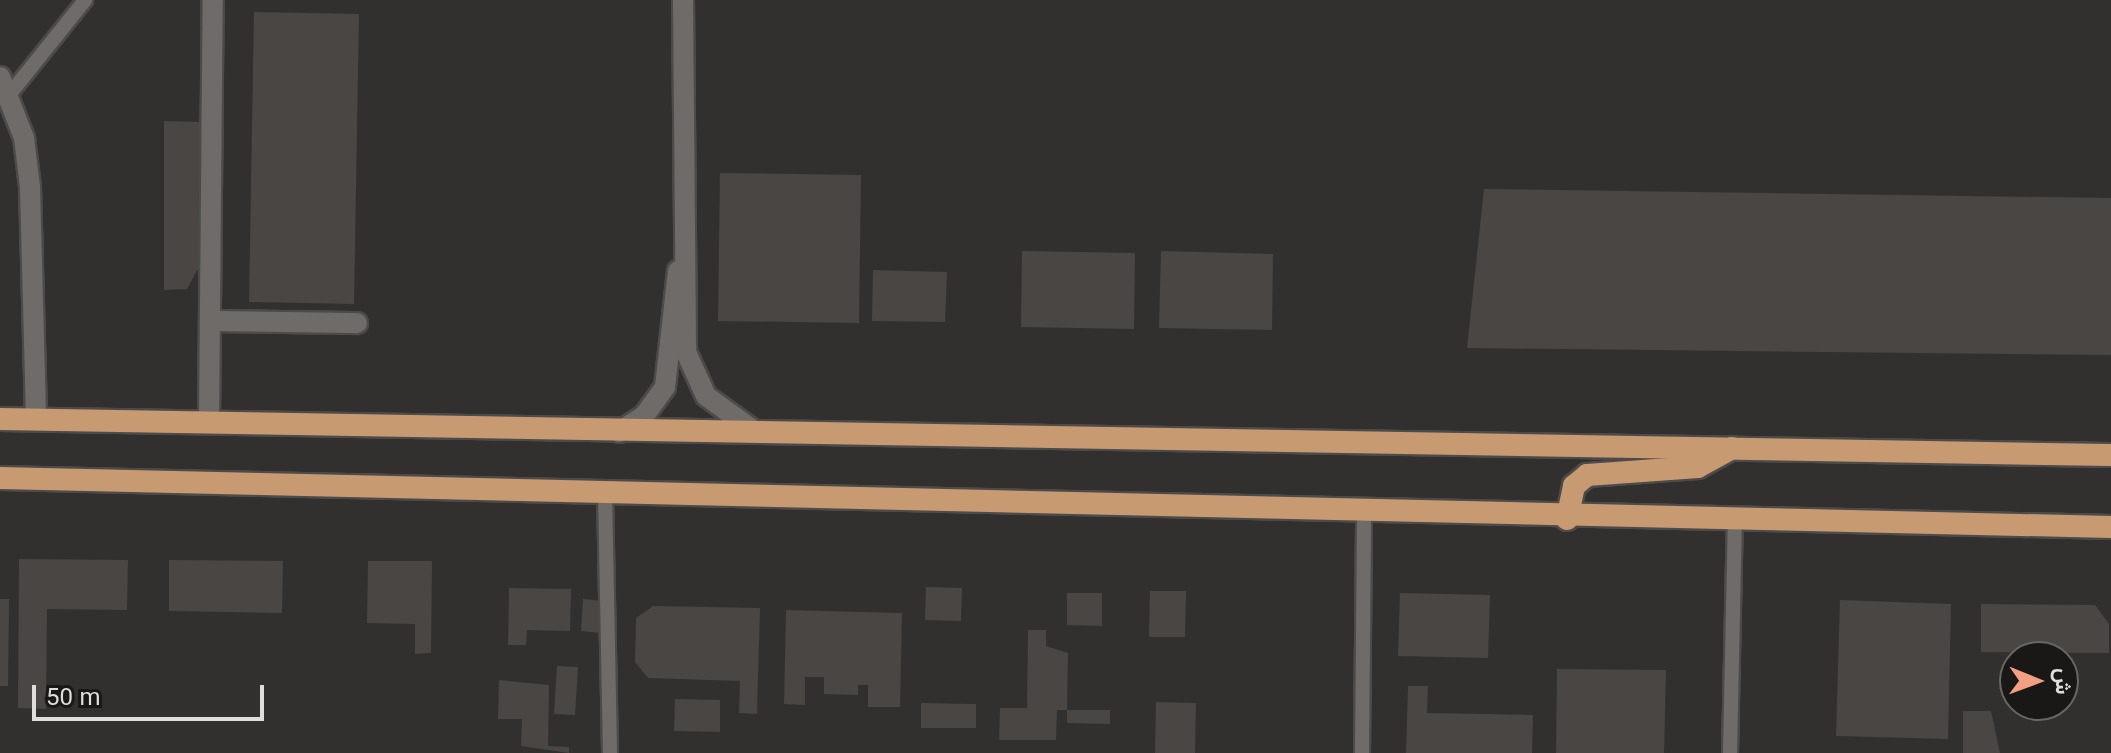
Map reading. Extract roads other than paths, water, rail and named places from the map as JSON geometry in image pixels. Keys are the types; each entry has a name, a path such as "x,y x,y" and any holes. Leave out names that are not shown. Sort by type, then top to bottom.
{"highway":[{"path":"0,419 209,421 616,433 2111,455"},
{"path":"1567,519 1574,486 1587,475 1698,467 1732,448"},
{"path":"0,478 1364,507 1567,519 1735,519 2111,527"}],"street":[{"path":"209,421 213,0"},
{"path":"616,433 644,416 665,387 680,267 683,0"},
{"path":"5,86 30,187 36,419"},
{"path":"680,267 694,378 720,411 764,435"},
{"path":"210,321 357,323"}],"lane":[{"path":"5,86 85,0"},
{"path":"605,492 610,753"},
{"path":"1362,753 1364,507"},
{"path":"1730,753 1735,519"}]}
